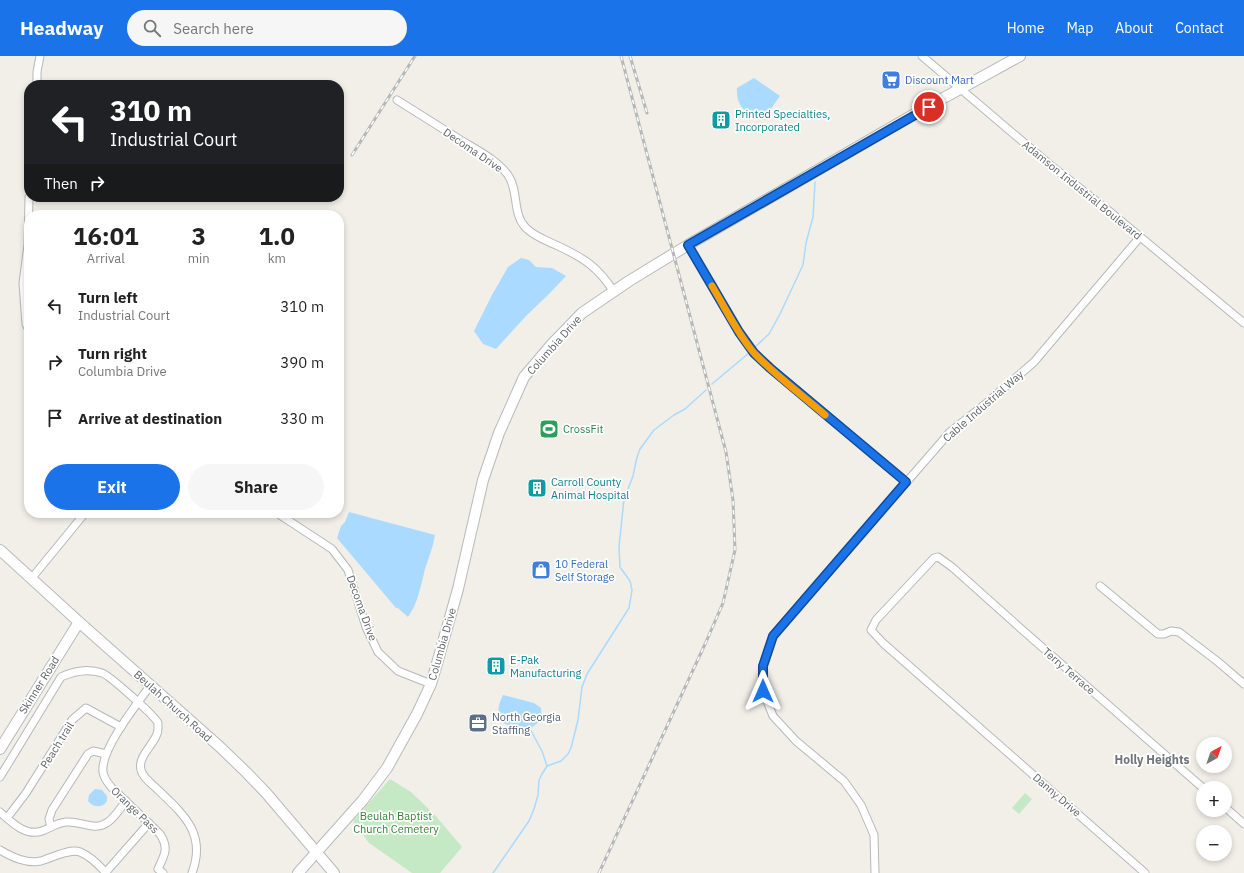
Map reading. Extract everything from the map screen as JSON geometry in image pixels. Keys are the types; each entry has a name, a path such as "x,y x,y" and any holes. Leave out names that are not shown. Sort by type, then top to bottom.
{"main road":[{"name":"Columbia Drive","path":"298,873 363,800 387,768 411,726 431,684 458,589 483,480 498,433 524,377 552,344 582,313 688,245 918,112 961,90 1020,56"},
{"name":"Beulah Church Road","path":"0,550 150,686 220,747 267,794 334,873"},
{"name":"Skinner Road","path":"0,749 79,622"}],"street":[{"path":"37,80 40,56"},
{"name":"Adamson Industrial Boulevard","path":"922,56 1049,164 1244,323"},
{"name":"Decoma Drive","path":"397,100 484,154 502,167 509,176 513,187 514,200 520,220 527,229 540,238 586,261 596,268 614,292"},
{"name":"Cable Industrial Way","path":"875,873 874,836 861,805 844,781 796,742 773,716 763,691 763,666 773,636 950,432 989,402 1034,362 1140,237"},
{"path":"688,245 739,332 754,353 906,482"},
{"path":"24,275 24,297"},
{"path":"31,579 81,518"},
{"name":"Decoma Drive","path":"284,518 332,550 348,570 366,627 378,652 398,671 431,684"},
{"name":"Terry Terrace","path":"934,558 938,557 952,566 1018,626 1196,782"},
{"name":"Danny Drive","path":"934,558 876,620 871,630 968,718 1145,873"},
{"path":"1100,586 1158,634 1164,634 1171,631 1179,632 1244,684"},
{"path":"0,777 61,677 70,672 85,670 102,673 110,678 147,711 158,723 158,732 141,763 141,770 145,777 172,803 194,831 196,851 192,873"},
{"name":"Orange Pass","path":"150,686 121,727 106,754 103,771 106,781 160,834 165,842 166,851 158,869 163,873"},
{"name":"Peach trail","path":"7,818 26,793 72,720 79,713 86,708 121,727"},
{"path":"50,827 49,819 52,810 88,754 93,751 106,754"},
{"path":"0,812 25,831 40,832 64,822 76,822 94,826 102,825 108,822 126,801"},
{"path":"1232,813 1244,824"},
{"path":"0,850 19,860 29,861 40,861 74,851 80,852 92,860 106,873 148,823"}],"green space":[{"name":"Beulah Baptist Church Cemetery","path":"390,779 411,792 434,814 462,847 440,873 412,873 369,843 353,821"},
{"path":"1025,793 1032,799 1019,814 1012,808"}],"water":[{"path":"754,78 780,96 768,113 750,113 741,107 739,102 737,88"},
{"path":"521,258 529,260 536,267 552,268 566,276 496,349 483,344 474,331 508,267"},
{"path":"349,512 435,535 419,594 408,617 396,608 337,538 341,526 345,522"},
{"path":"503,695 534,703 541,708 542,719 528,731 501,722 499,708"},
{"path":"95,789 102,790 107,796 107,801 101,806 95,806 88,801 89,795"}],"waterway":[{"path":"755,347 769,334 803,265 806,243 813,217 815,182"},
{"path":"712,384 749,353"},
{"path":"493,873 529,821 538,795 539,780 547,766 561,761 568,754 578,720 582,687 587,674 629,608 632,590 630,581 620,567 619,547 624,499 633,476 640,449 654,430 674,415 685,409 706,390"},
{"path":"530,729 542,751 547,766"}],"railway":[{"path":"352,155 415,56"},
{"path":"599,873 723,603 735,550 733,500 726,452 621,56"},
{"path":"630,56 647,113"}],"slow traffic":[{"path":"712,286 739,332 754,353 825,415"}],"place":[{"name":"Discount Mart","path":"891,80"},
{"name":"Printed Specialties, Incorporated","path":"721,120"},
{"name":"CrossFit","path":"549,429"},
{"name":"Carroll County Animal Hospital","path":"537,488"},
{"name":"10 Federal Self Storage","path":"541,570"},
{"name":"E-Pak Manufacturing","path":"496,666"},
{"name":"North Georgia Staffing","path":"478,723"}],"district":[{"name":"Holly Heights","path":"1152,760"}],"route":[{"path":"763,691 763,666 773,636 906,482 754,353 739,332 688,245 929,107"}]}
